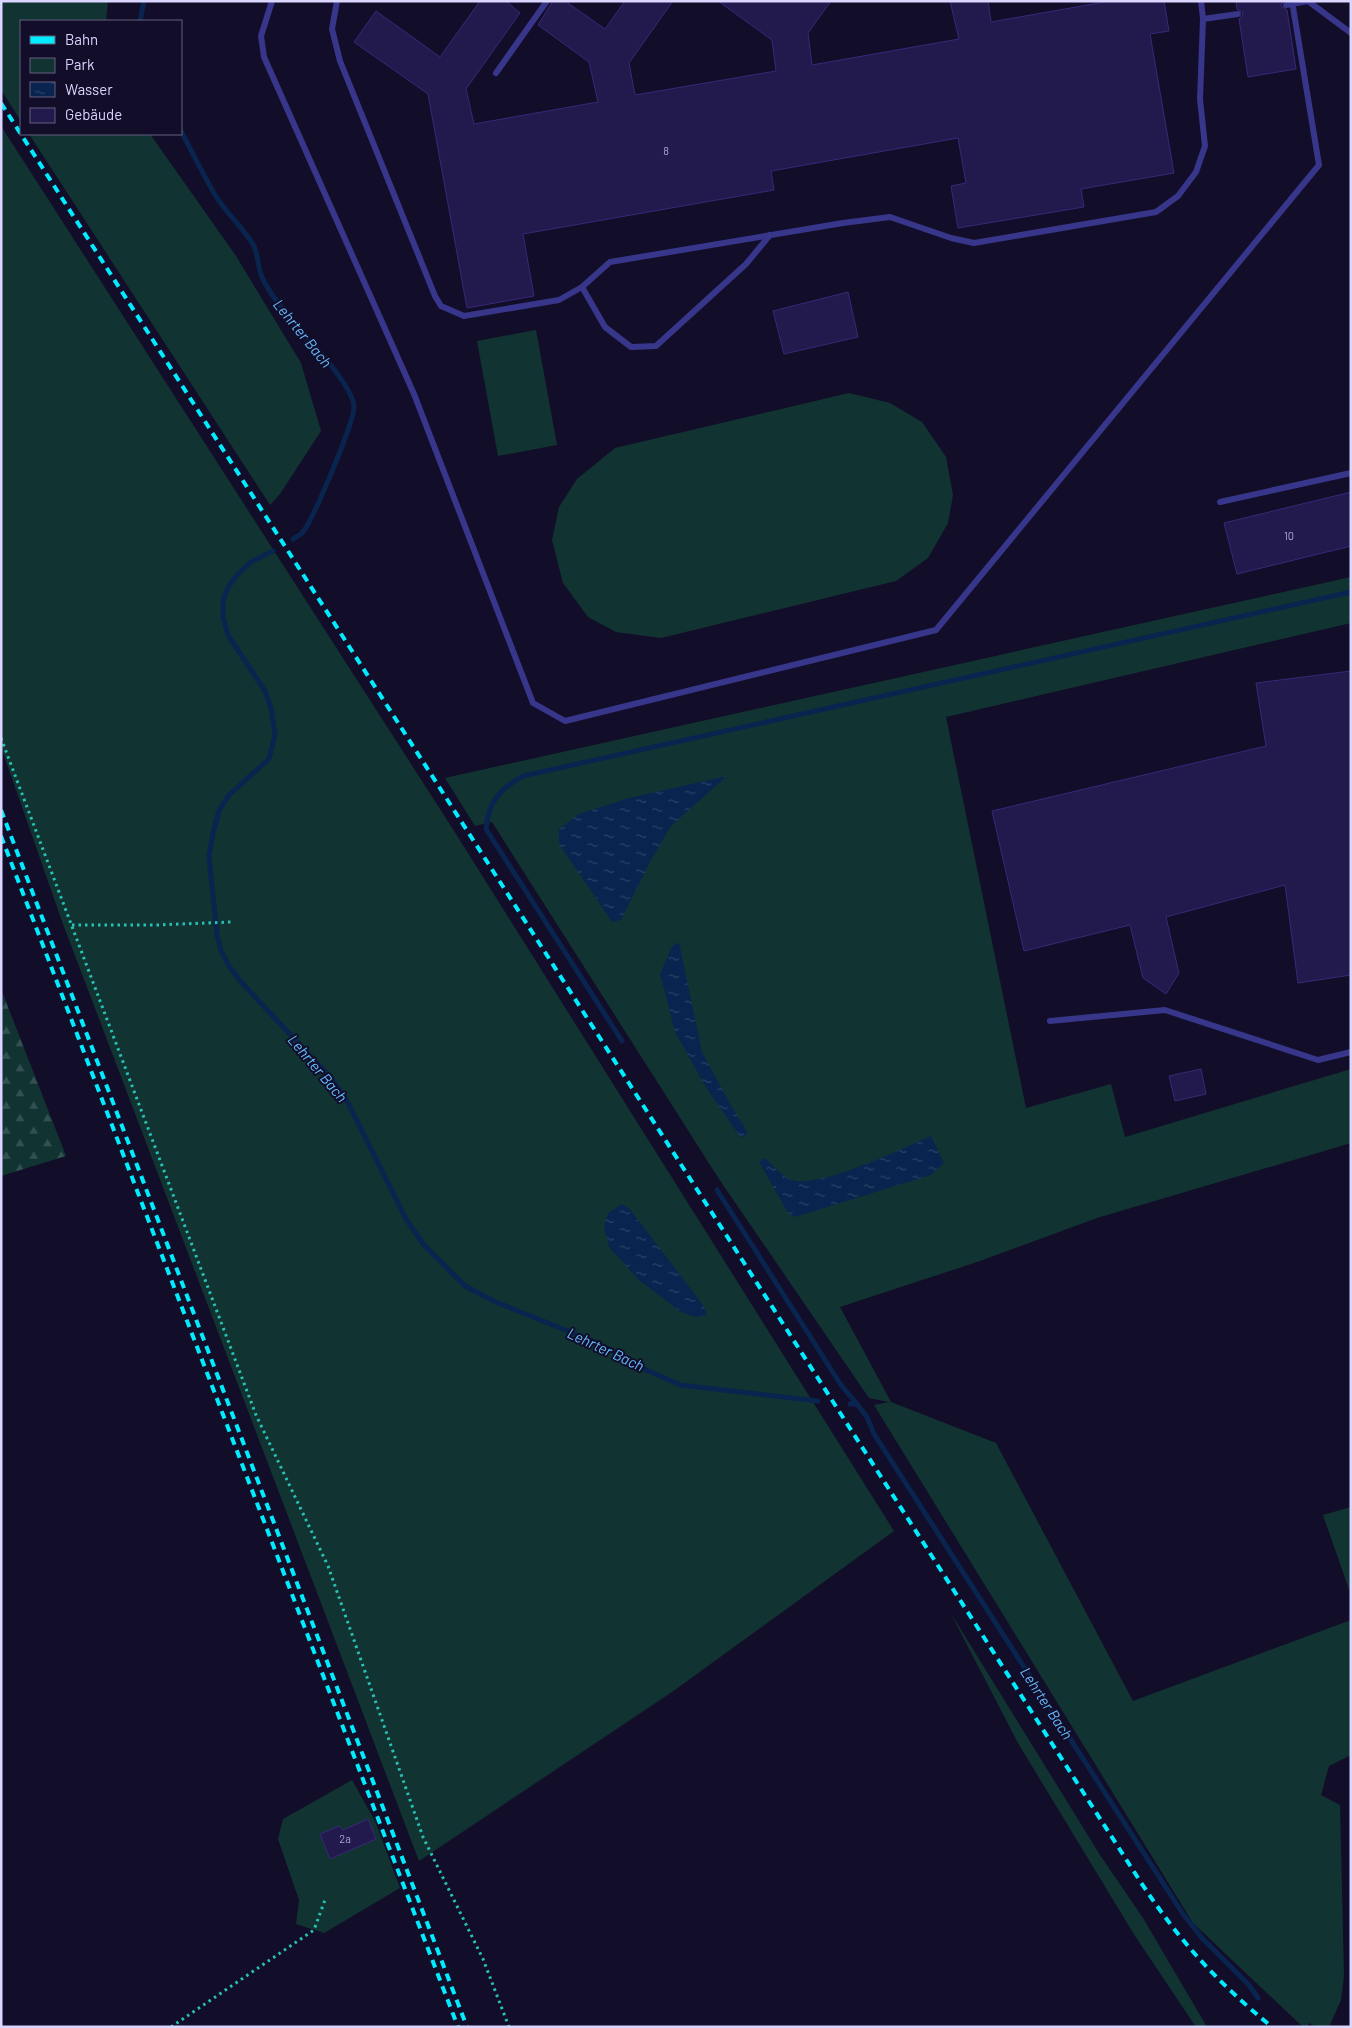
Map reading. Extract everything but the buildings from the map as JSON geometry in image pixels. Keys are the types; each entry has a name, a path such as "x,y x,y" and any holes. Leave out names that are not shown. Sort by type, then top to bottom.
{"lane":[{"path":"272,1 261,36 264,56 414,394 533,703 565,721 936,630 1319,165 1290,4 1308,1 1351,33"},
{"path":"337,1 332,29 340,60 435,296 441,306 464,316 559,300 582,287 610,262 770,235 890,217 951,238 974,243 1156,212 1178,196 1196,172 1205,146 1200,100 1203,19 1201,1"},
{"path":"496,73 547,1"},
{"path":"1203,19 1238,14"},
{"path":"582,287 605,327 631,347 656,346 746,264 770,235"},
{"path":"1220,502 1351,473"},
{"path":"1050,1021 1166,1010 1318,1060 1351,1052"}],"path":[{"path":"1,738 256,1415 328,1566 423,1837 483,1959 509,2027"},
{"path":"72,924 207,924 231,922"},
{"path":"171,2027 314,1930 326,1897"}],"green space":[{"path":"1,1 108,1 106,20 20,20 20,119 1,90"},
{"path":"1,126 456,834 894,1531 672,1692 419,1861 63,924 1,747"},
{"path":"30,135 151,135 236,256 301,363 321,431 280,494 270,505"},
{"path":"536,330 557,445 498,456 477,341"},
{"path":"849,393 890,403 922,422 946,457 953,495 948,523 928,558 896,581 661,638 616,632 588,617 563,583 552,540 559,507 577,479 615,448"},
{"path":"1351,577 1351,623 946,717 1026,1108 1111,1084 1125,1137 1351,1069 1351,1143 1097,1218 977,1262 840,1307 891,1402 996,1443 1133,1701 1351,1620 1351,1755 1329,1766 1321,1795 1340,1805 1344,1976 1341,2000 1329,2027 1316,2027 1309,2023 1307,2027 1303,2027 1193,1923 874,1405 889,1402 869,1398 719,1179 492,822 475,826 445,778"},
{"path":"1,989 66,1156 1,1176"},
{"path":"1351,1507 1351,1595 1323,1515"},
{"path":"950,1612 1100,1855 1143,1918 1207,2027 1196,2027 1135,1936 1018,1743"},
{"path":"352,1780 375,1821 400,1888 324,1933 296,1924 299,1900 278,1839 283,1819"}],"water":[{"path":"727,776 671,826 650,862 621,920 612,922 559,844 559,829 579,814 629,798"},
{"path":"679,942 702,1052 748,1133 741,1138 707,1089 675,1032 660,974 672,946"},
{"path":"931,1136 944,1163 931,1175 795,1217 788,1213 759,1162 765,1158 787,1178 796,1181 809,1181 864,1165"},
{"path":"622,1204 630,1209 703,1305 707,1315 696,1317 681,1312 639,1280 609,1247 604,1226 608,1213"}],"waterway":[{"name":"Lehrter Bach","path":"140,20 144,1"},
{"name":"Lehrter Bach","path":"182,133 215,195 254,246 261,275 271,294 329,363 352,398 354,407 352,416 332,471 307,525 302,533 293,539"},
{"name":"Lehrter Bach","path":"273,551 251,562 238,574 228,587 223,601 223,617 228,635 265,691 271,708 275,735 269,759 229,795 219,811 213,833 209,857 217,934 221,951 229,966 242,983 332,1079 346,1099 406,1219 424,1245 465,1286 496,1302 595,1342 646,1370 681,1385 818,1401"},
{"path":"622,1041 486,829 489,811 497,797 508,786 523,776 1351,592"},
{"path":"717,1190 841,1385 857,1404"},
{"name":"Lehrter Bach","path":"850,1404 857,1404 867,1417 874,1434 1183,1914 1202,1938 1249,1985 1258,1998"}],"railway":[{"path":"1,103 20,133"},
{"path":"21,135 1140,1881 1170,1923 1200,1960 1233,1993 1272,2027"},
{"path":"1,810 467,2027"},
{"path":"1,836 458,2027"}]}
